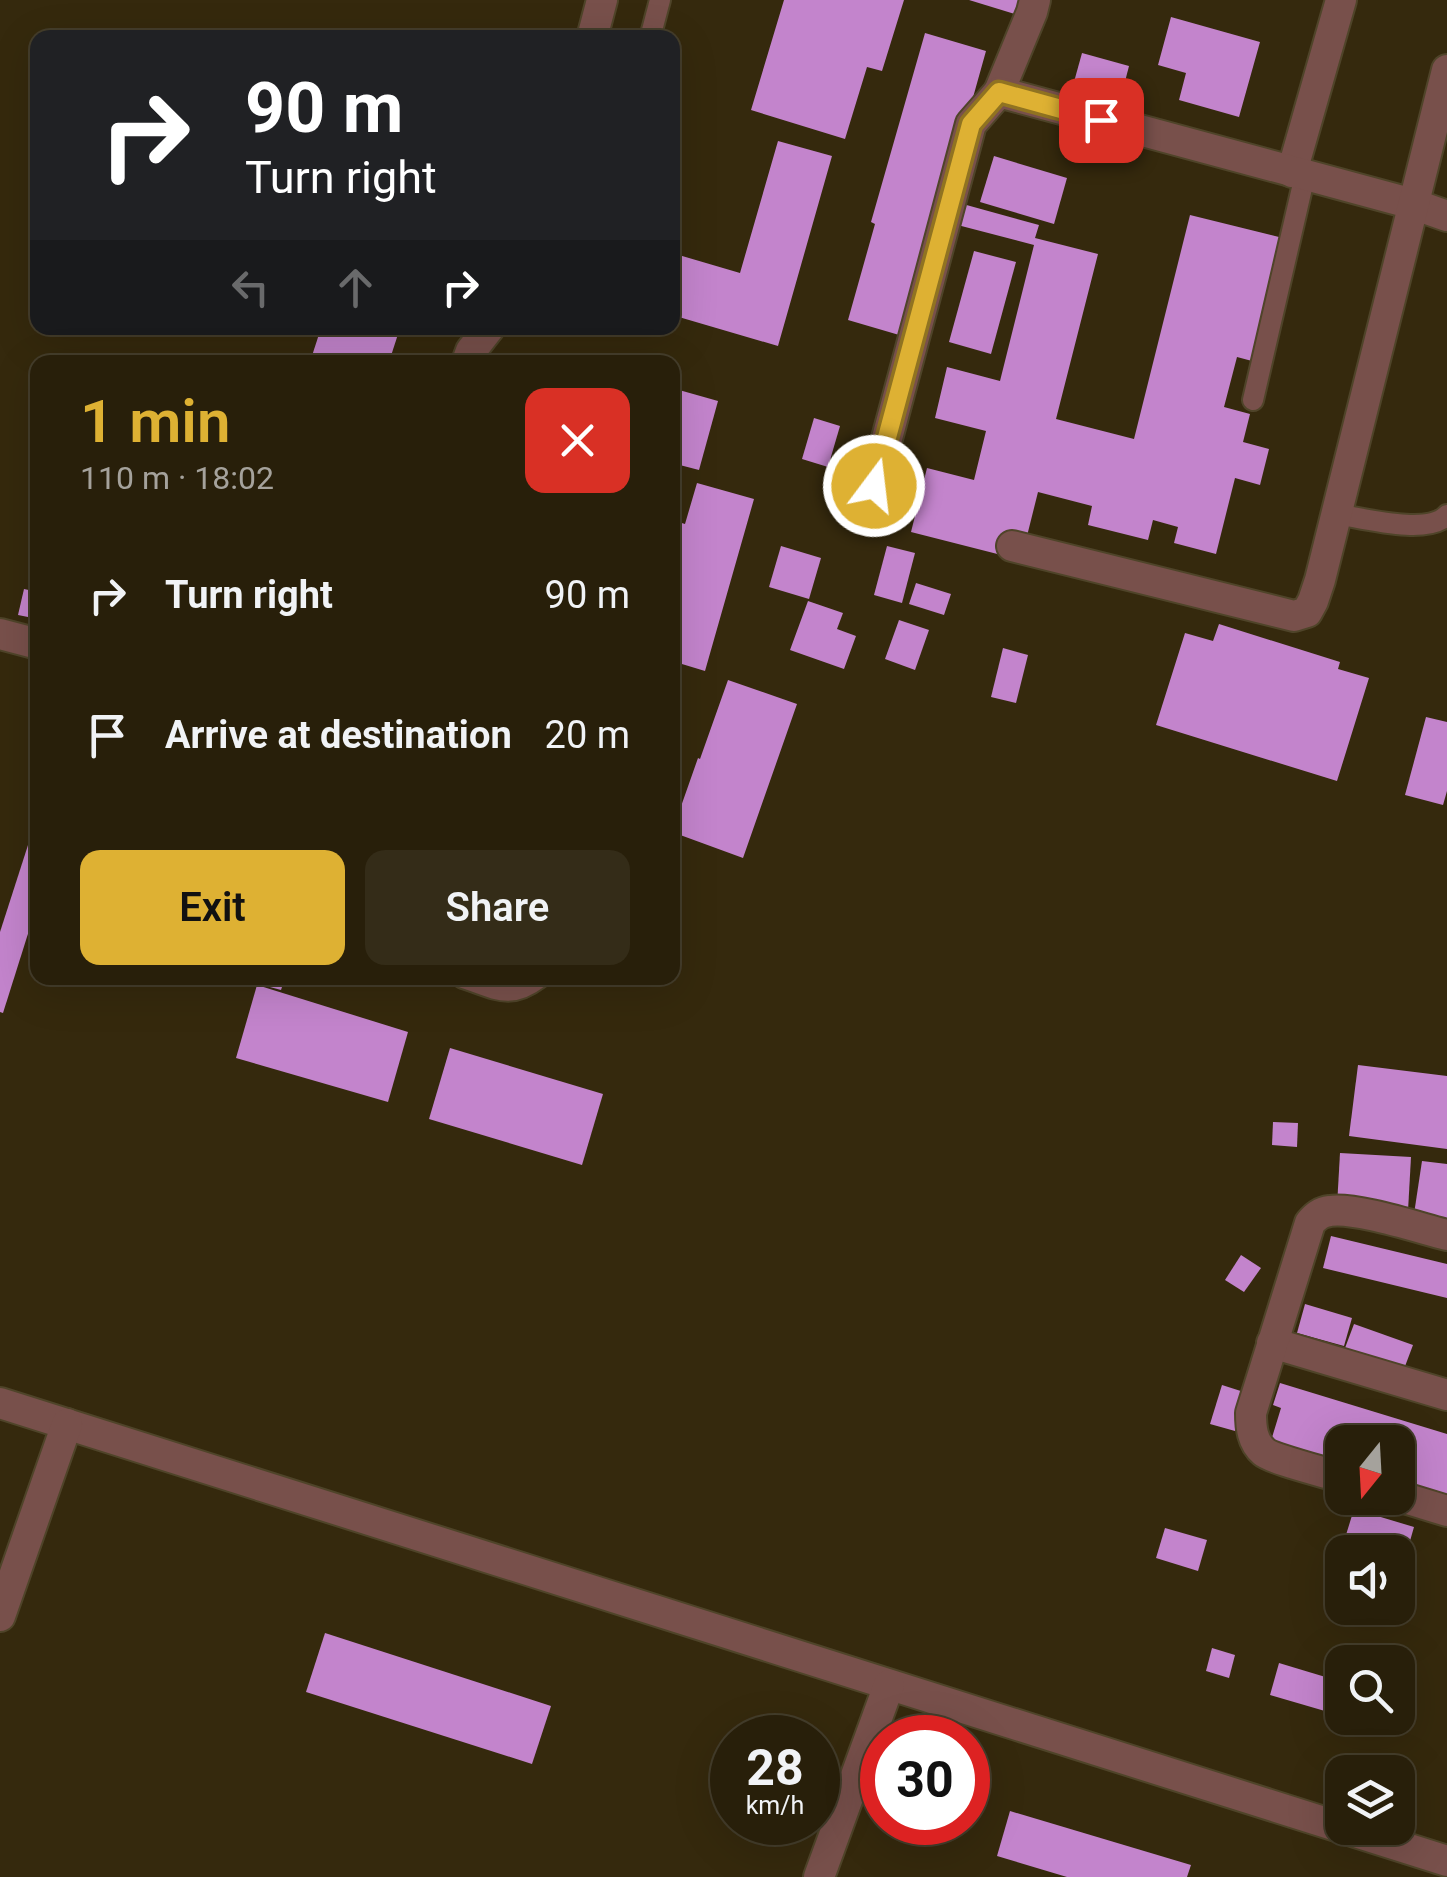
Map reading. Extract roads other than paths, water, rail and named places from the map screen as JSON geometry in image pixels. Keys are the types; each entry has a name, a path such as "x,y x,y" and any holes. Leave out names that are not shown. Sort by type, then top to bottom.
{"street":[{"path":"594,30 602,0"},
{"path":"874,486 971,124 999,92 1034,0"},
{"path":"1299,174 1341,0"},
{"path":"1012,546 1294,616 1306,612 1313,601 1336,514 1447,70"},
{"path":"999,92 1447,216"},
{"path":"0,634 30,642"},
{"path":"1325,1473 1265,1454 1254,1437 1251,1414 1310,1223 1316,1215 1347,1210 1447,1235"},
{"path":"1272,1342 1447,1395"},
{"path":"0,1403 1447,1861"},
{"path":"0,1616 8,1565 67,1424"},
{"path":"1415,1501 1447,1511"},
{"path":"820,1877 889,1684"}],"lane":[{"path":"652,30 660,0"},
{"path":"1254,400 1299,174"},
{"path":"1336,514 1422,526 1441,522 1447,516"},
{"path":"484,985 506,992 529,985"}]}
